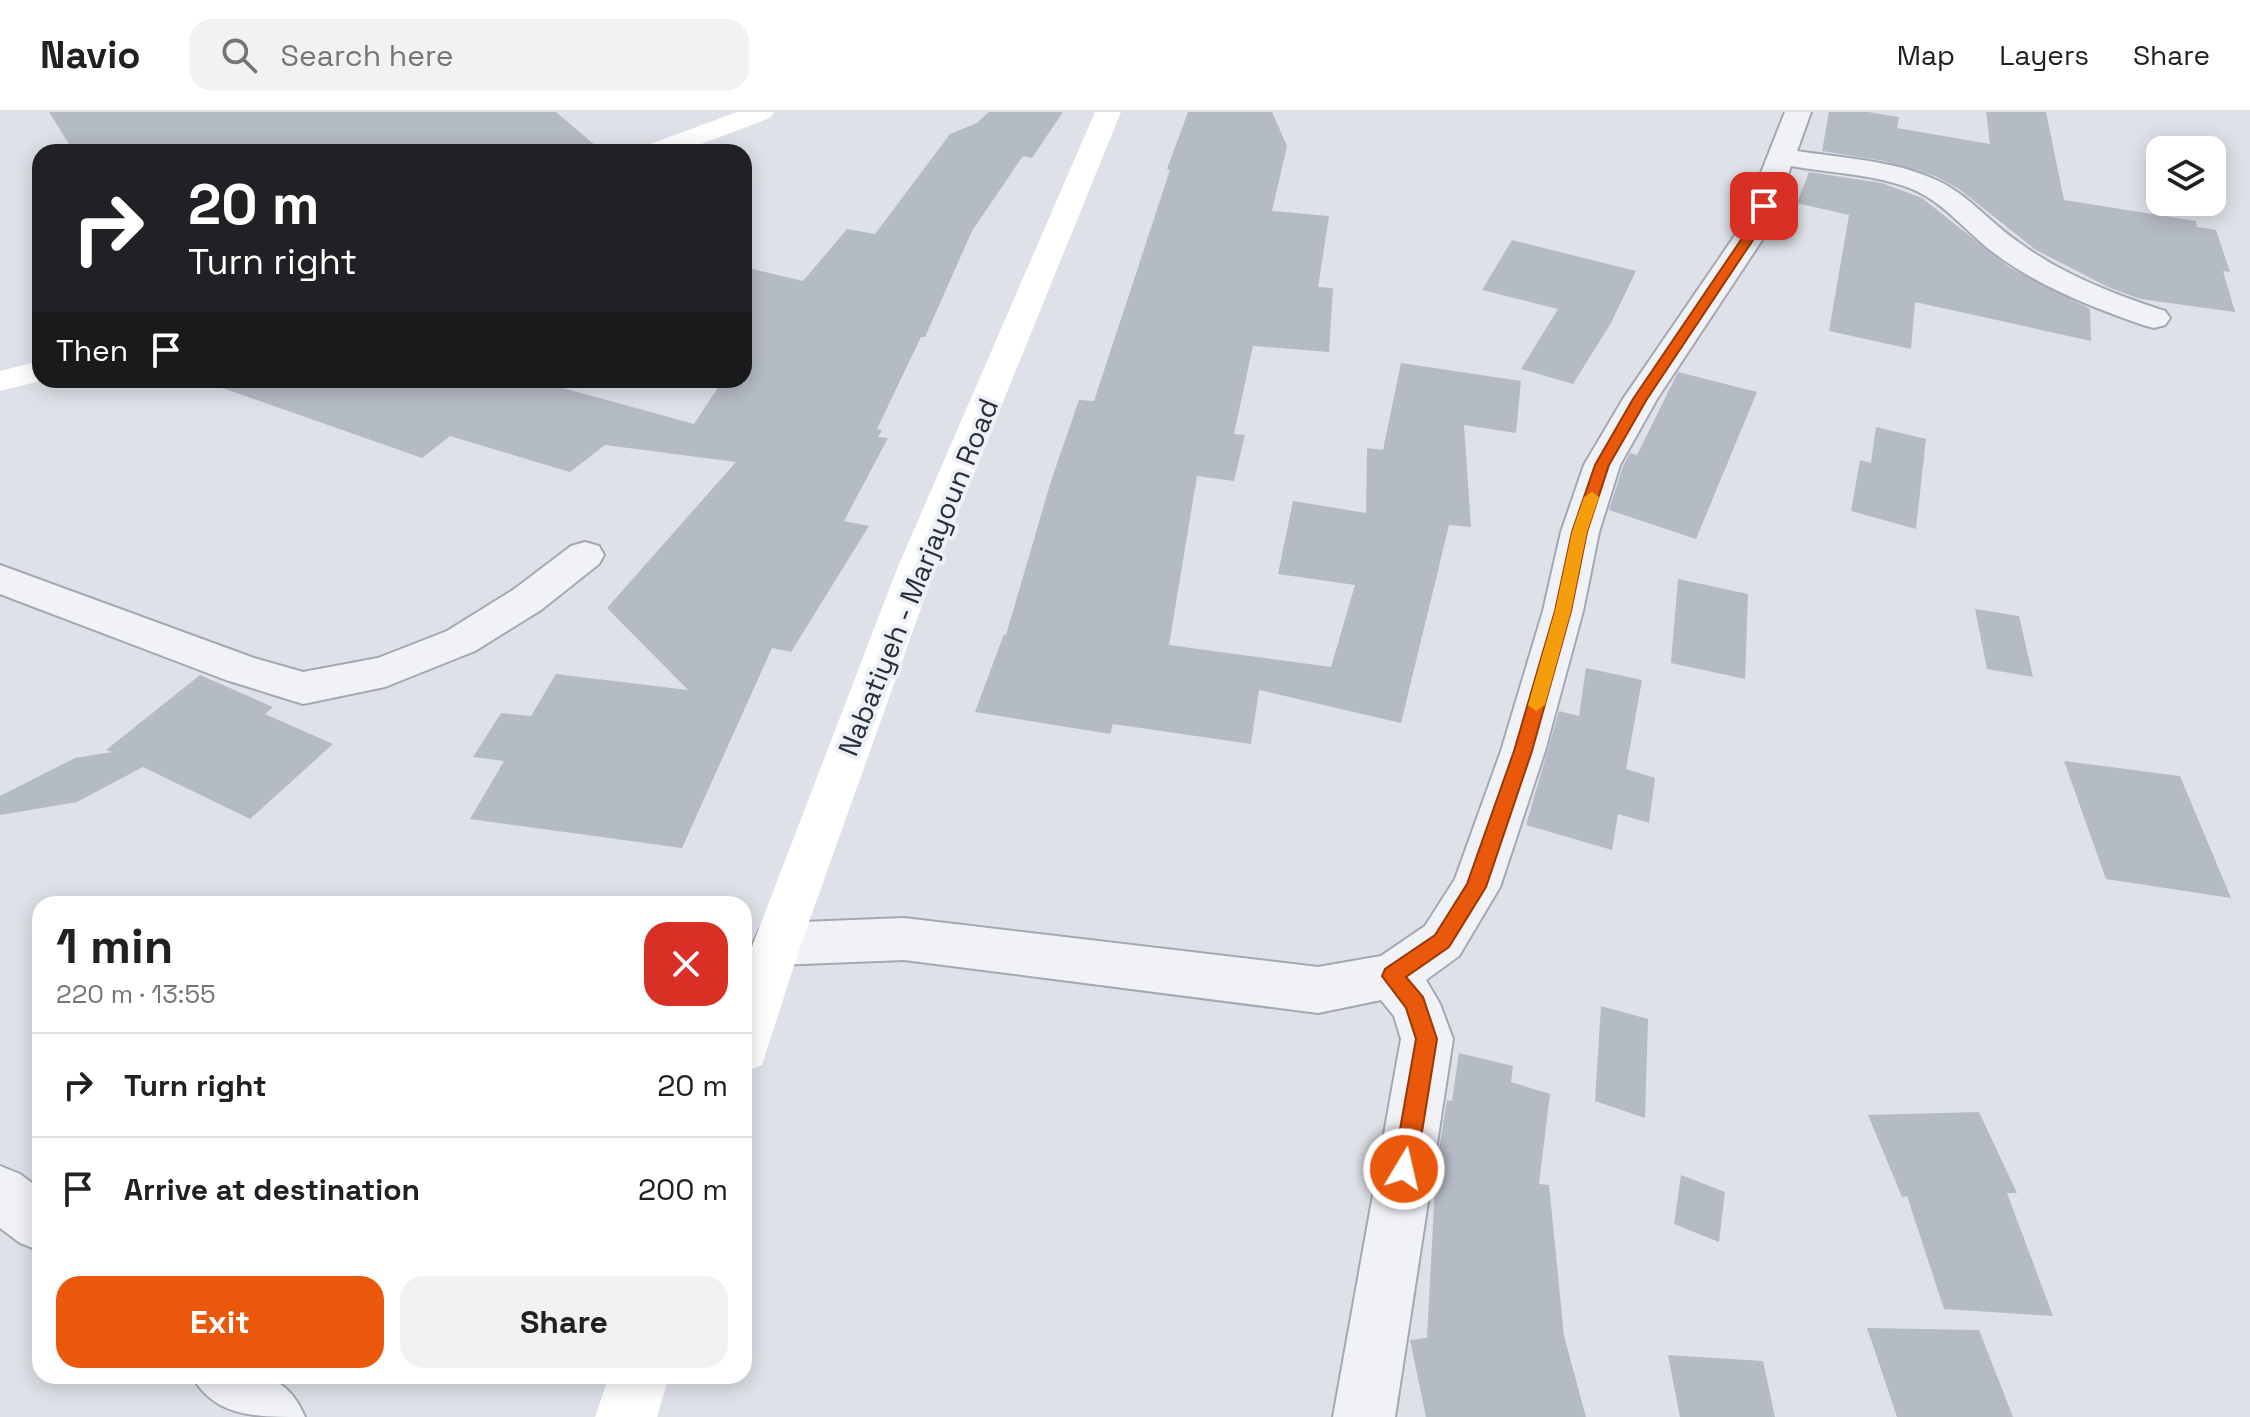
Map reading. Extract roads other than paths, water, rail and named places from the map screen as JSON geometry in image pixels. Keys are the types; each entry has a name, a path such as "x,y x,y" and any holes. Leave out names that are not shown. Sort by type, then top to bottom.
{"main road":[{"path":"676,144 761,112"},
{"name":"Nabatiyeh - Marjayoun Road","path":"752,1023 777,944 916,569 1108,112"},
{"path":"0,381 32,373"},
{"path":"626,1417 636,1384"}],"street":[{"path":"777,944 904,939 1318,990 1392,976 1442,941 1476,887 1523,751 1563,611 1580,532 1602,465 1640,399 1753,231 1798,112"},
{"path":"1783,157 1893,176 1939,192 2008,249 2052,277 2111,304 2154,318"},
{"path":"0,579 241,669 303,688 385,672 461,641 527,600 585,555"},
{"path":"1364,1417 1427,1039 1415,1004 1392,976"},
{"path":"0,1194 32,1217"},
{"path":"232,1384 274,1417"}]}
